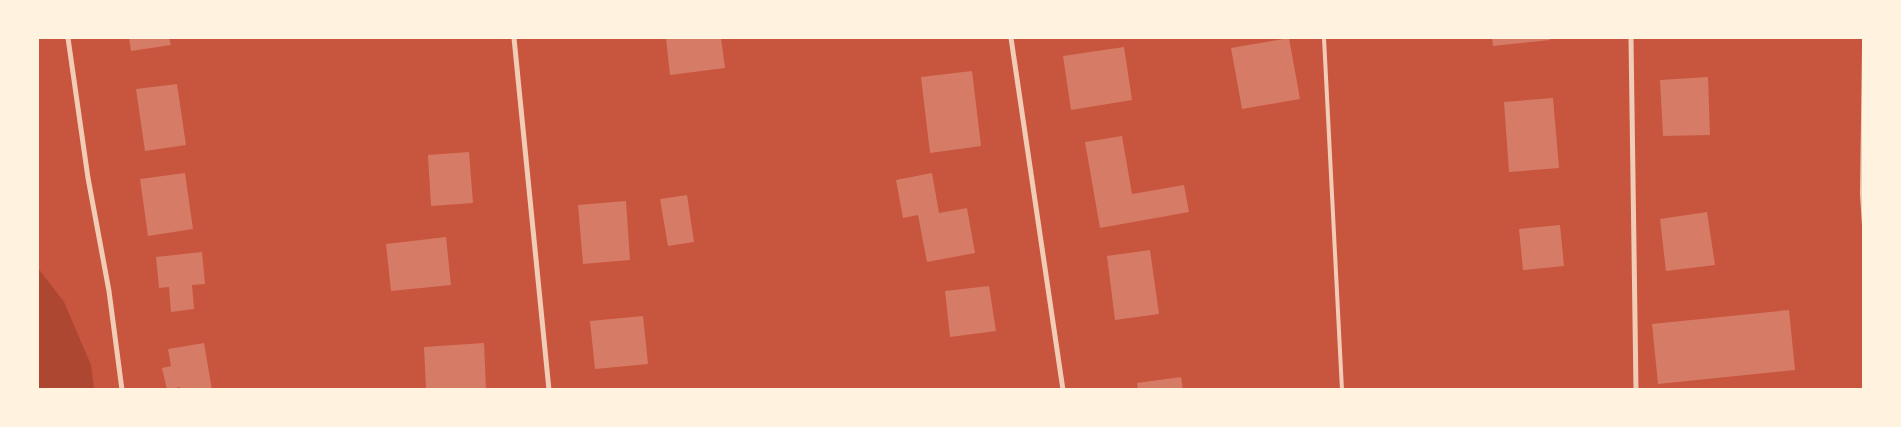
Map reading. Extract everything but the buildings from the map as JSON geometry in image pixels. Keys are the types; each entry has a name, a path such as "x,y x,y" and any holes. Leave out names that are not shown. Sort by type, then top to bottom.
{"street":[{"path":"68,38 88,178 109,291 122,390"},
{"path":"514,38 549,390"},
{"path":"1011,38 1063,390"},
{"path":"1631,38 1636,390"}],"lane":[{"path":"1324,38 1342,390"},
{"path":"1864,45 1862,194 1864,226"}],"shaded area":[{"path":"38,268 64,302 91,365 94,389 38,389"}]}
